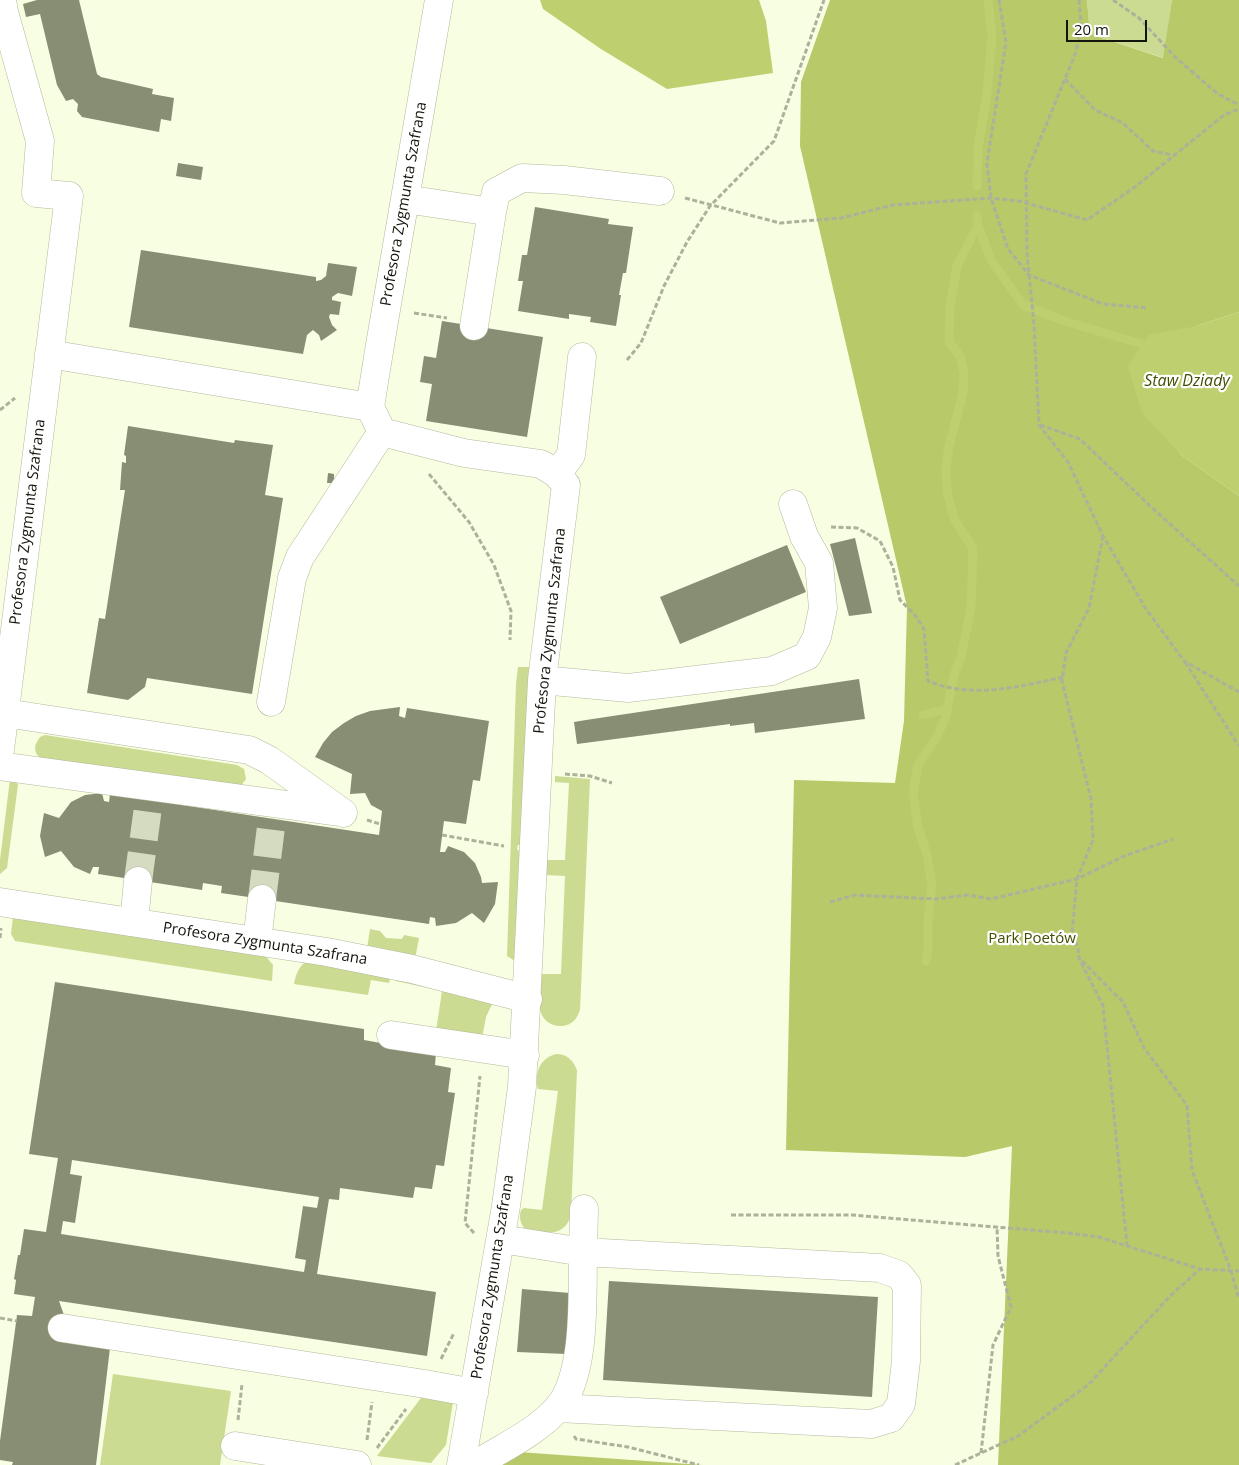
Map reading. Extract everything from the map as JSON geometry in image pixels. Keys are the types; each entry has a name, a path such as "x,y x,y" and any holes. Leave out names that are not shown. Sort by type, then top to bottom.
{"street":[{"name":"Profesora Zygmunta Szafrana","path":"0,750 69,196 36,193 40,141 6,21 2,0"},
{"name":"Profesora Zygmunta Szafrana","path":"370,407 439,0"},
{"path":"474,326 496,192 522,178 564,180 660,191"},
{"path":"405,199 492,212"},
{"path":"49,354 370,407 382,432 464,453 541,464 557,474 571,455 582,357"},
{"path":"271,702 282,628 292,578 300,557 382,432"},
{"name":"Profesora Zygmunta Szafrana","path":"461,1465 474,1393 489,1238 518,1128 528,999 542,680 566,485 557,474"},
{"path":"542,680 628,688 772,671 807,656 817,637 823,608 819,563 804,536 797,515"},
{"path":"0,766 150,793 273,811 343,813 269,760 249,750 5,713"},
{"path":"134,922 138,880"},
{"path":"257,941 262,899"},
{"name":"Profesora Zygmunta Szafrana","path":"0,902 327,952 412,969 528,999"},
{"path":"392,1035 525,1055"},
{"path":"475,1465 522,1438 558,1408 572,1385 580,1352 584,1209"},
{"path":"489,1238 583,1252 880,1268 899,1275 907,1285 906,1362 901,1404 891,1418 871,1424 558,1408"},
{"path":"62,1328 474,1393"},
{"path":"235,1446 367,1454"}],"path":[{"path":"627,360 641,343 664,286 686,242 710,206 774,141 824,0"},
{"path":"999,0 1006,42 987,163 991,198 1008,249 1028,275 1103,304 1148,308"},
{"path":"1079,0 1081,24 1076,52 1026,174 1028,275 1034,324 1039,425 1068,462 1103,536 1146,609 1184,661 1239,746"},
{"path":"1113,0 1139,18 1174,57 1218,94 1239,107"},
{"path":"1065,79 1095,110 1123,123 1153,151 1173,156"},
{"path":"660,191 710,206 780,223 841,218 893,205 991,198 1027,203 1087,220 1135,186 1224,115 1239,107"},
{"path":"0,407 5,406"},
{"path":"1039,425 1080,439 1150,506 1239,586"},
{"path":"428,473 435,479 469,522 494,565 511,612 510,640"},
{"path":"797,515 857,528 880,540 893,567 900,600 915,615 924,629 928,680 940,686 985,689 1016,688 1063,676"},
{"path":"1103,536 1089,608 1066,653 1062,682 1091,799 1093,840 1077,880 1072,933 1078,948 1079,958 1103,1006 1127,1246"},
{"path":"1184,661 1239,692"},
{"path":"566,774 590,776 612,783"},
{"path":"442,835 504,846"},
{"path":"830,902 856,895 935,899 968,895 991,899 1077,880 1122,857 1173,839"},
{"path":"1079,958 1123,1002 1144,1048 1187,1104 1192,1170 1231,1271 1239,1299"},
{"path":"483,1050 465,1223 489,1238"},
{"path":"731,1215 852,1215 998,1226 1099,1237 1200,1268 1239,1271"},
{"path":"981,1453 993,1345 1012,1307 998,1256 998,1226"},
{"path":"955,1465 1018,1436 1089,1384 1170,1296 1200,1268"},
{"path":"0,1318 17,1321"},
{"path":"367,1454 425,1384 440,1362 457,1326"},
{"path":"235,1446 246,1357"},
{"path":"367,1454 375,1377"},
{"path":"558,1408 576,1439 628,1447 699,1465"}],"shaded area":[{"path":"1087,0 1172,0 1164,58 1090,34"},
{"path":"518,667 529,667 521,844 518,845 517,849 520,852 515,961 507,956"},
{"path":"45,735 237,765 244,769 246,779 240,787 40,758 35,750 36,743 40,737"},
{"path":"555,776 590,779 580,1010 573,1022 564,1026 549,1023 543,1017 539,996 541,974 561,974 565,876 546,875 544,873 544,861 565,860 569,783 555,782"},
{"path":"10,779 18,785 7,868 0,874 0,860"},
{"path":"13,917 263,953 273,965 272,981 15,941 11,934"},
{"path":"370,929 380,931 386,938 402,939 404,935 419,938 415,959 367,949"},
{"path":"307,960 391,974 389,983 371,980 368,995 294,984 298,970"},
{"path":"396,976 493,1002 486,1017 481,1043 436,1031 442,991 396,981"},
{"path":"556,1054 569,1058 577,1070 571,1215 568,1223 563,1228 558,1231 545,1232 524,1228 520,1215 521,1210 524,1208 542,1210 558,1091 538,1089 537,1077 542,1063 550,1056"},
{"path":"113,1374 231,1391 220,1465 100,1465"},
{"path":"427,1390 453,1402 446,1445 431,1463 377,1456"}],"green space":[{"name":"Park Poetów","path":"830,0 1087,0 1090,34 1163,58 1172,0 1239,0 1239,312 1196,326 1180,454 1239,496 1239,1465 998,1465 1012,1146 965,1157 786,1150 794,780 895,783 904,721 907,607 800,146 801,82"},
{"path":"461,1448 703,1465 459,1465"}],"water":[{"path":"540,0 759,0 766,21 773,73 667,89 601,49 543,9"},
{"name":"Staw Dziady","path":"1239,312 1239,496 1180,454 1142,413 1128,366 1149,335 1196,326"}],"building":[{"path":"37,0 79,0 97,74 101,77 153,89 152,94 174,98 171,121 161,119 159,132 82,117 77,111 78,104 73,99 66,101 57,85 40,14 26,17 23,4"},
{"path":"178,163 203,167 201,180 176,176"},
{"path":"535,207 609,219 608,224 633,227 626,273 623,273 619,295 621,295 616,326 590,322 591,317 569,314 569,319 518,311 523,281 518,281 522,255 527,255"},
{"path":"141,250 316,277 316,281 326,276 328,263 357,267 352,296 338,293 332,297 332,300 341,302 339,315 330,314 329,317 332,325 337,330 321,341 319,335 313,330 307,335 303,354 129,327"},
{"path":"442,321 543,337 527,437 426,421 432,384 420,382 424,356 436,358"},
{"path":"128,426 234,443 235,440 273,445 265,495 283,498 252,694 147,678 145,687 128,700 87,693 99,618 105,619 125,490 120,490 122,462 126,463 126,456 124,455"},
{"path":"328,473 334,474 334,483 327,483"},
{"path":"855,538 872,613 849,616 830,544"},
{"path":"787,545 806,592 680,644 660,597"},
{"path":"859,679 865,719 755,733 754,723 730,726 730,724 577,744 574,722"},
{"path":"400,707 399,716 405,718 407,708 489,721 480,781 473,780 466,824 444,821 440,852 445,852 448,846 464,852 475,863 482,883 498,882 495,904 484,923 472,913 456,923 436,926 435,918 430,917 429,924 221,893 222,886 203,883 202,890 98,874 99,867 93,867 90,874 74,867 61,851 45,857 40,836 44,813 59,818 71,802 85,795 102,793 104,801 109,802 110,794 379,835 382,811 371,805 365,793 350,794 352,774 315,757 332,732 344,723 370,711"},
{"path":"55,982 364,1029 364,1040 436,1053 435,1065 451,1068 448,1092 455,1093 444,1166 436,1165 432,1189 415,1187 413,1198 340,1188 339,1200 329,1199 317,1274 436,1292 427,1356 59,1301 64,1315 110,1348 96,1465 12,1465 13,1462 0,1460 0,1441 17,1315 32,1316 35,1297 14,1294 16,1280 14,1279 18,1255 20,1255 24,1229 46,1232 58,1158 29,1154","holes":["72,1160 319,1197 317,1208 303,1206 295,1258 306,1260 304,1272 61,1234 63,1221 75,1223 82,1176 70,1174"]},
{"path":"609,1281 878,1297 872,1397 603,1380"},
{"path":"522,1289 570,1293 566,1354 517,1352"}],"waterway":[{"path":"977,186 978,148 987,94 992,36 988,0"},
{"path":"977,216 978,225 991,260 1023,305 1064,321 1142,344"},
{"path":"926,961 932,885 927,855 918,827 913,793 918,765 937,737 946,716 971,608 973,548 954,519 947,491 946,467 949,446 963,393 964,374 960,356 949,342 950,306 957,266 978,225"},
{"path":"923,715 947,709"}],"tunnel":[{"path":"138,881 149,800"},
{"path":"262,899 272,819"}]}
